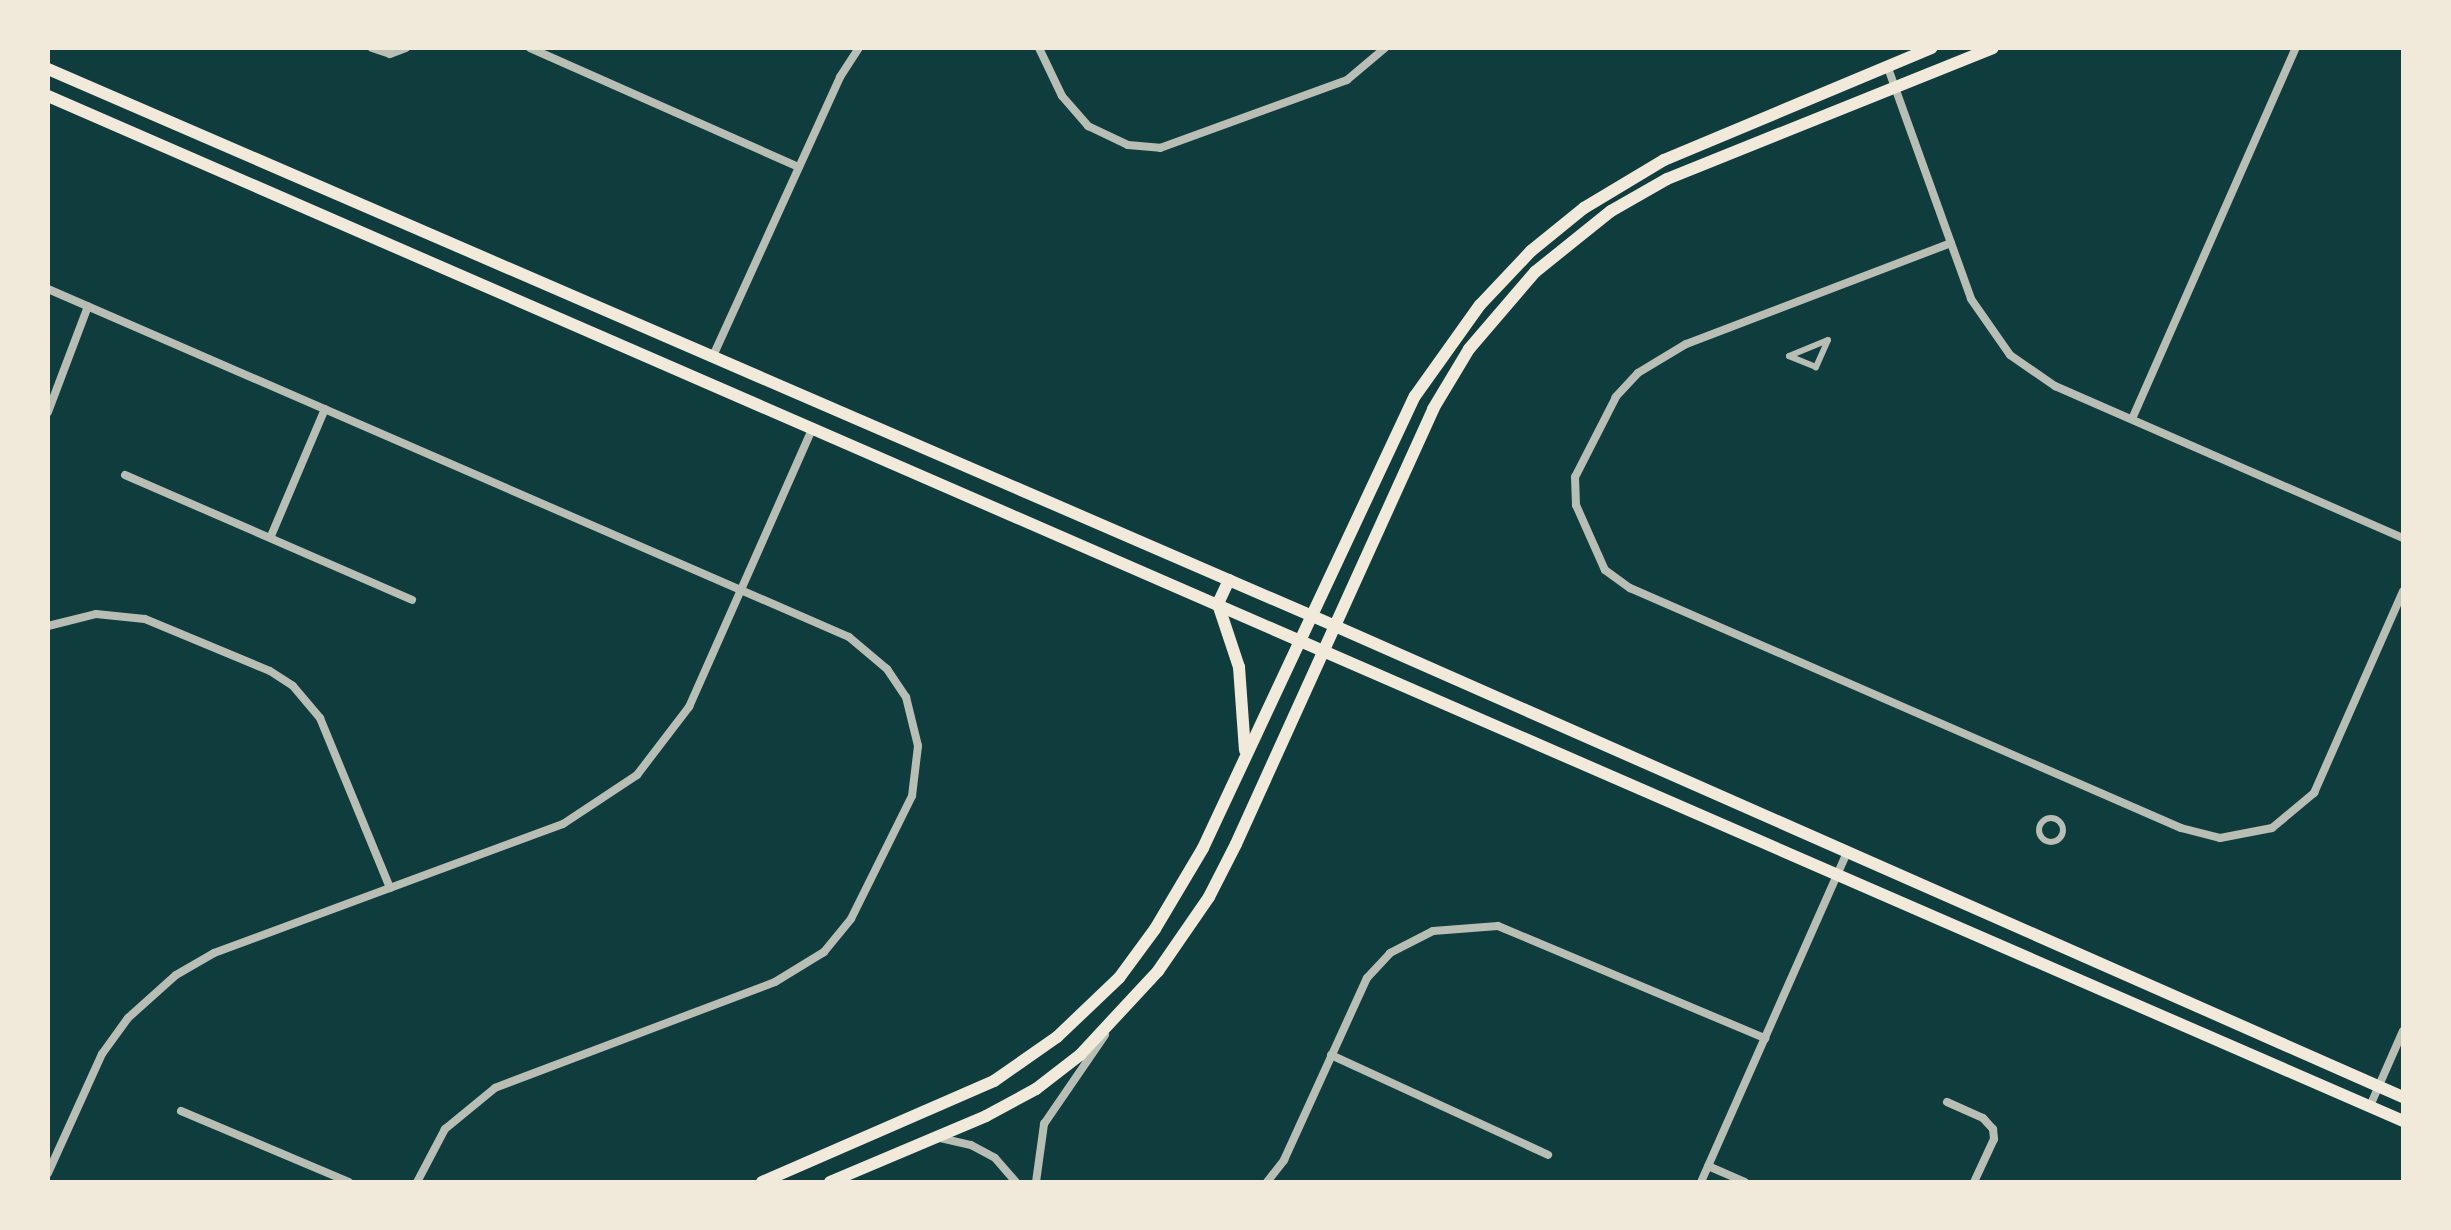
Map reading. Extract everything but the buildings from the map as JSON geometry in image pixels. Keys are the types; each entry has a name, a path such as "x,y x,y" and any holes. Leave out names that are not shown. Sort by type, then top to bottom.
{"main road":[{"path":"765,1181 965,1096 1016,1068 1079,1020 1119,978 1172,904 1398,429 1435,365 1480,305 1548,237 1602,196 1664,160 1932,48"},
{"path":"830,1182 1036,1089 1111,1025 1158,971 1209,897 1450,378 1490,322 1551,257 1611,211 1667,179 1993,48"},
{"path":"48,69 1311,615 2403,1097"},
{"path":"48,96 481,281 2403,1121"},
{"path":"481,281 492,259"},
{"path":"1339,554 1363,564"},
{"path":"1229,580 1218,604 1243,689 1245,755"}],"street":[{"path":"372,48 390,54 406,48"},
{"path":"530,48 799,167"},
{"path":"713,356 799,167 859,48"},
{"path":"1039,48 1062,96 1088,126 1128,145 1160,148 1347,80 1385,48"},
{"path":"2132,419 2296,48"},
{"path":"1888,68 1979,314 2010,355 2055,386 2403,538"},
{"path":"1951,243 1686,344 1638,373 1616,397 1575,477 1576,505 1605,570 1630,588 2181,828 2220,838 2272,828 2314,793 2403,591"},
{"path":"48,289 863,646 892,675 912,712 918,746 912,796 851,919 824,952 788,976 481,1096 445,1129 417,1182"},
{"path":"48,412 88,306"},
{"path":"1828,340 1816,367 1789,356 1802,350 1828,340"},
{"path":"271,536 325,409"},
{"path":"48,1173 102,1054 159,988 214,953 563,824 620,789 678,726 813,427"},
{"path":"125,475 412,600"},
{"path":"48,625 96,614 145,619 270,671 293,686 320,718 390,888"},
{"path":"2058,819 2064,830 2061,838 2044,840 2041,822 2058,819"},
{"path":"1701,1182 1847,852"},
{"path":"1267,1182 1284,1160 1331,1055 1378,964 1418,936 1465,925 1498,926 1765,1038"},
{"path":"1036,1182 1044,1124 1111,1025"},
{"path":"2370,1106 2403,1031"},
{"path":"1331,1055 1548,1155"},
{"path":"1947,1102 1983,1118 1993,1129 1994,1139 1974,1182"},
{"path":"181,1111 349,1182"},
{"path":"935,1137 971,1145 995,1158 1016,1182"},
{"path":"1708,1166 1745,1182"}]}
